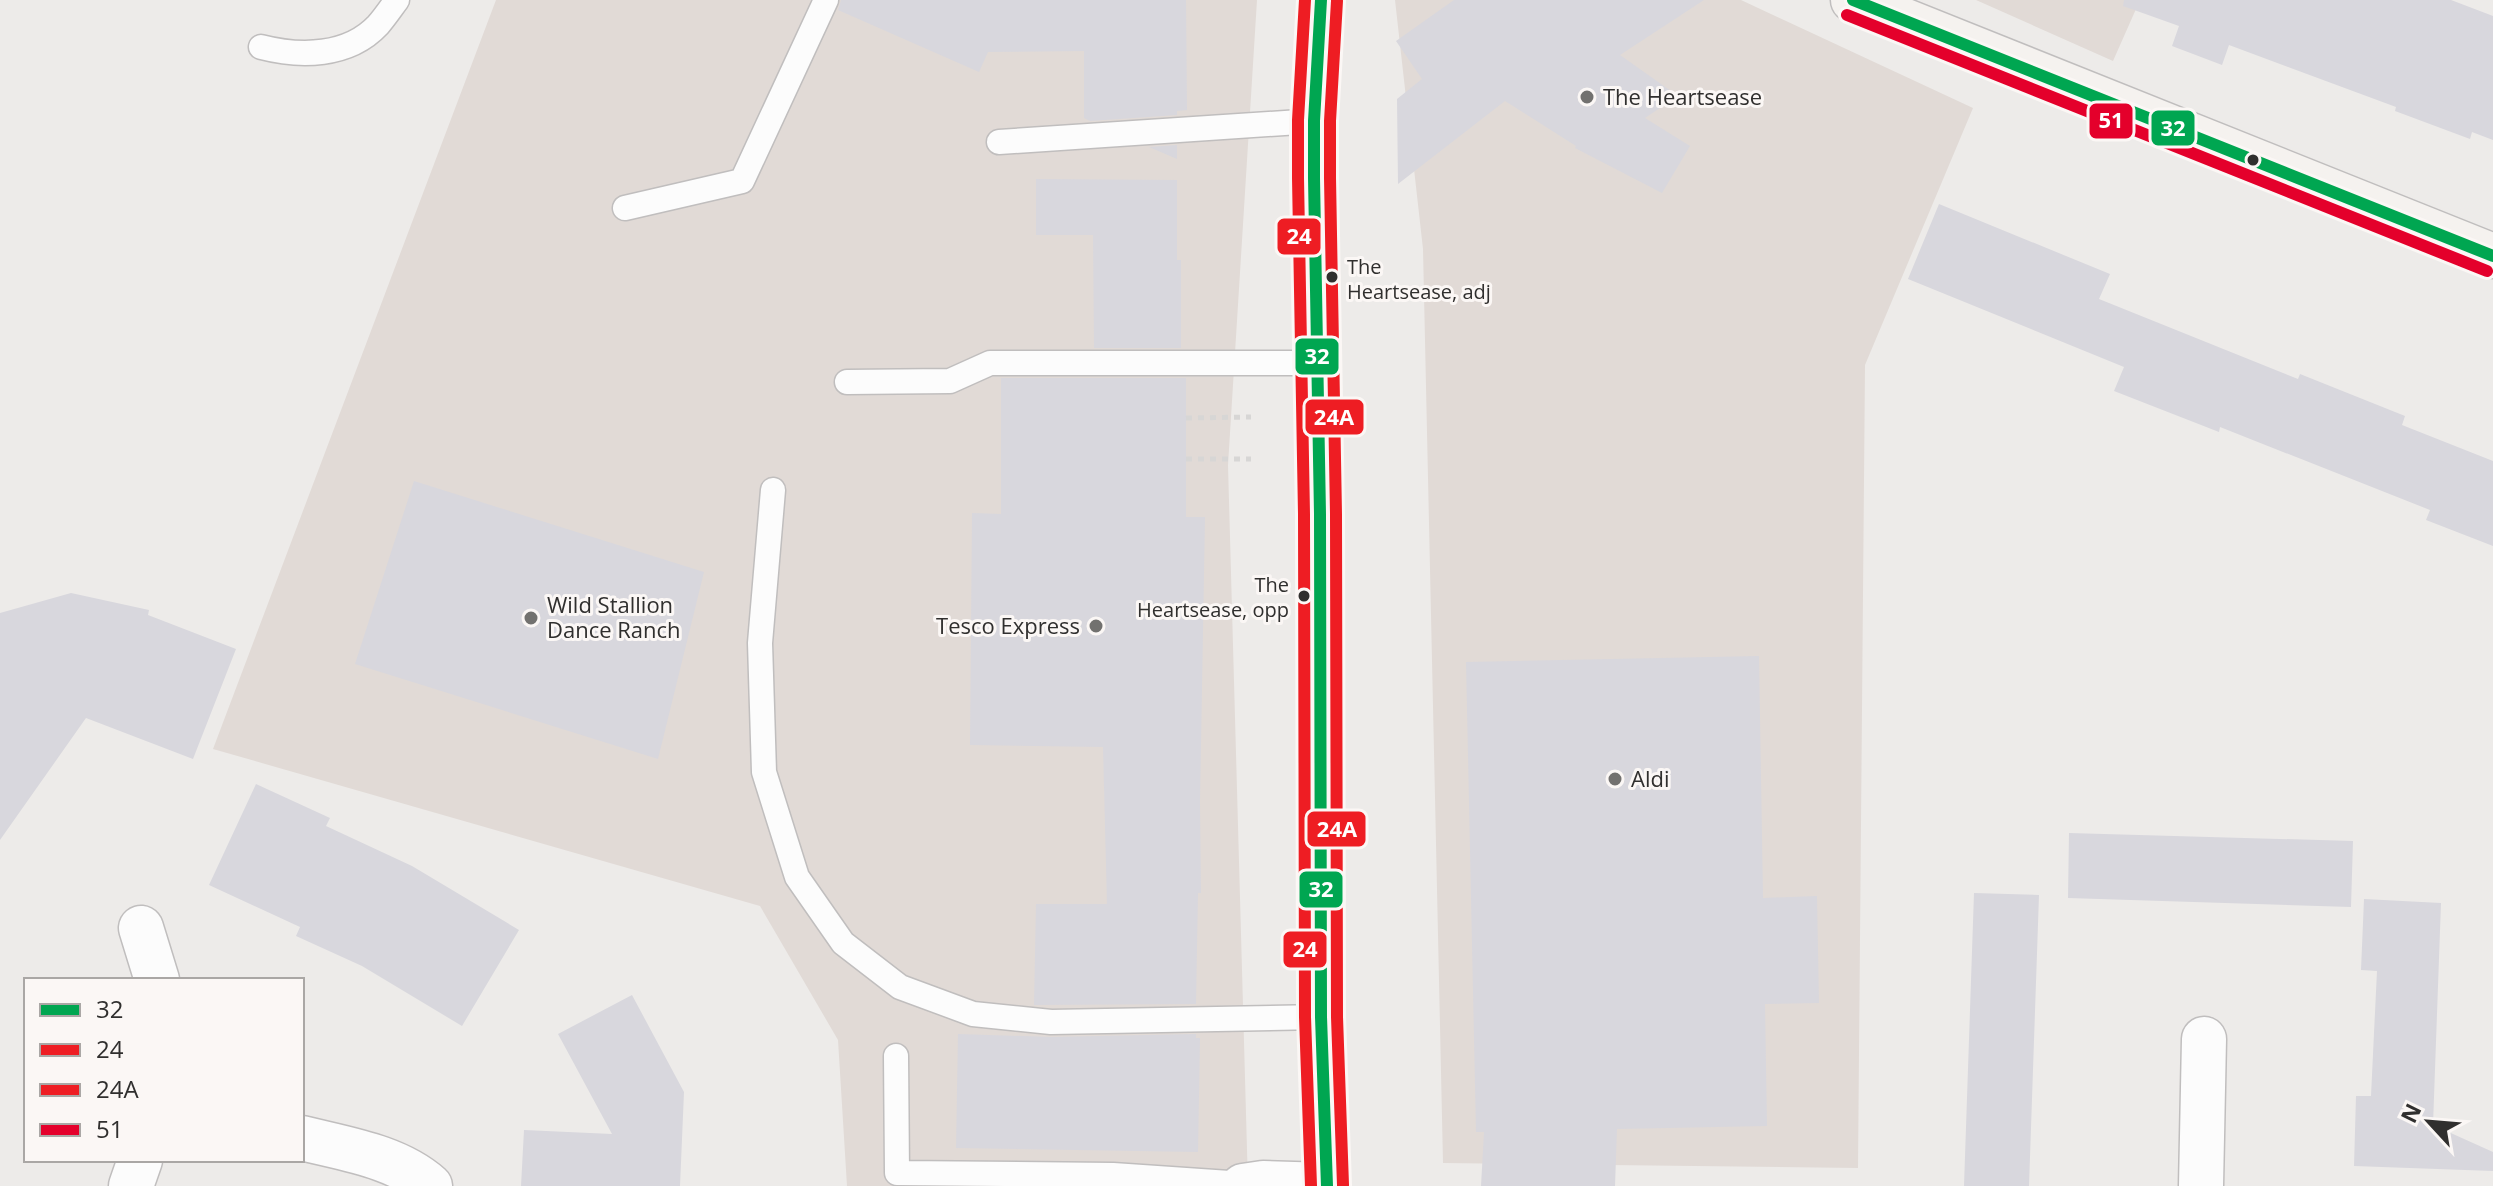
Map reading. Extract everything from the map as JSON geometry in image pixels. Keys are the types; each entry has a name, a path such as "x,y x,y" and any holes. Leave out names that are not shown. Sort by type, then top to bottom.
{"main road":[{"path":"1321,0 1314,121 1315,363 1320,529 1321,1017 1327,1186"},
{"path":"1853,0 2493,256"}],"street":[{"path":"141,928 156,978"},
{"path":"2201,1186 2204,1039"},
{"path":"304,1139 385,1160 411,1171 430,1186"},
{"path":"131,1186 139,1162"},
{"path":"1244,1185 1327,1186"}],"lane":[{"path":"261,47 288,54 343,49 376,27 397,0"},
{"path":"625,208 742,181 826,0"},
{"path":"999,142 1314,121"},
{"path":"847,382 950,381 990,363 1315,363"},
{"path":"773,490 760,643 764,772 797,877 843,943 900,987 973,1014 1051,1022 1321,1017"},
{"path":"896,1056 897,1173 958,1179 1113,1175 1244,1185"}],"path":[{"path":"1186,418 1251,417"},
{"path":"1186,459 1251,459"}],"shaded area":[{"path":"496,0 1257,0 1228,465 1248,1186 847,1186 838,1040 760,906 213,749"},
{"path":"1395,0 1741,0 1973,108 1865,365 1858,1168 1443,1163 1423,249"},
{"path":"1976,0 2140,0 2113,61"}],"building":[{"path":"841,0 1186,0 1187,110 1177,111 1177,115 1090,121 1084,118 1084,51 988,52 979,72 838,10"},
{"name":"The Heartsease","path":"1454,0 1704,0 1620,55 1678,96 1645,118 1690,146 1662,193 1575,148 1505,101 1398,184 1397,99 1422,79 1396,41"},
{"path":"2124,0 2451,0 2493,16 2493,140 2472,132 2470,139 2395,111 2396,107 2229,45 2222,65 2172,46 2179,26 2123,6"},
{"path":"1177,145 1177,159 1149,147"},
{"path":"1036,179 1177,180 1181,348 1094,348 1093,235 1036,235"},
{"path":"1939,204 2110,274 2099,299 2298,379 2300,374 2405,416 2402,425 2493,461 2493,546 2426,520 2430,510 2220,427 2219,432 2114,391 2124,367 1908,279"},
{"path":"1001,378 1186,378 1186,517 1205,517 1201,893 1198,893 1196,1004 1034,1005 1036,904 1107,904 1103,747 970,745 972,513 1001,514"},
{"name":"Wild Stallion Dance Ranch","path":"414,481 704,572 658,759 355,664"},
{"path":"71,593 149,610 148,615 236,649 193,759 86,718 0,840 0,613"},
{"name":"Aldi","path":"1759,656 1763,898 1817,896 1819,1003 1765,1004 1767,1126 1617,1129 1615,1186 1481,1186 1484,1132 1476,1132 1466,662"},
{"path":"256,784 330,818 326,826 412,866 519,930 462,1026 362,966 296,936 300,927 209,885"},
{"path":"2069,833 2353,841 2351,907 2068,898"},
{"path":"1974,893 2039,895 2029,1186 1964,1186"},
{"path":"2364,899 2441,903 2433,1125 2493,1152 2493,1171 2354,1166 2356,1096 2371,1096 2377,971 2361,970"},
{"path":"632,995 684,1092 680,1186 521,1186 524,1130 612,1134 558,1034"},
{"path":"958,1034 1051,1037 1196,1034 1196,1038 1200,1038 1198,1152 956,1148"}],"transit line":[{"name":"24","path":"1305,0 1298,178 1304,514 1305,1017 1311,1186"},
{"name":"32","path":"1321,0 1314,178 1320,514 1321,1017 1327,1186"},
{"name":"32","path":"1853,0 2493,256"},
{"name":"24A","path":"1337,1 1330,178 1336,514 1337,1017 1343,1185"},
{"name":"51","path":"1847,15 2487,271"}],"place":[{"name":"The Heartsease","path":"1587,97"},
{"name":"The Heartsease, adj","path":"1332,277"},
{"name":"The Heartsease, opp","path":"1304,596"},
{"name":"Wild Stallion Dance Ranch","path":"531,618"},
{"name":"Tesco Express","path":"1096,626"},
{"name":"Aldi","path":"1615,779"}]}
